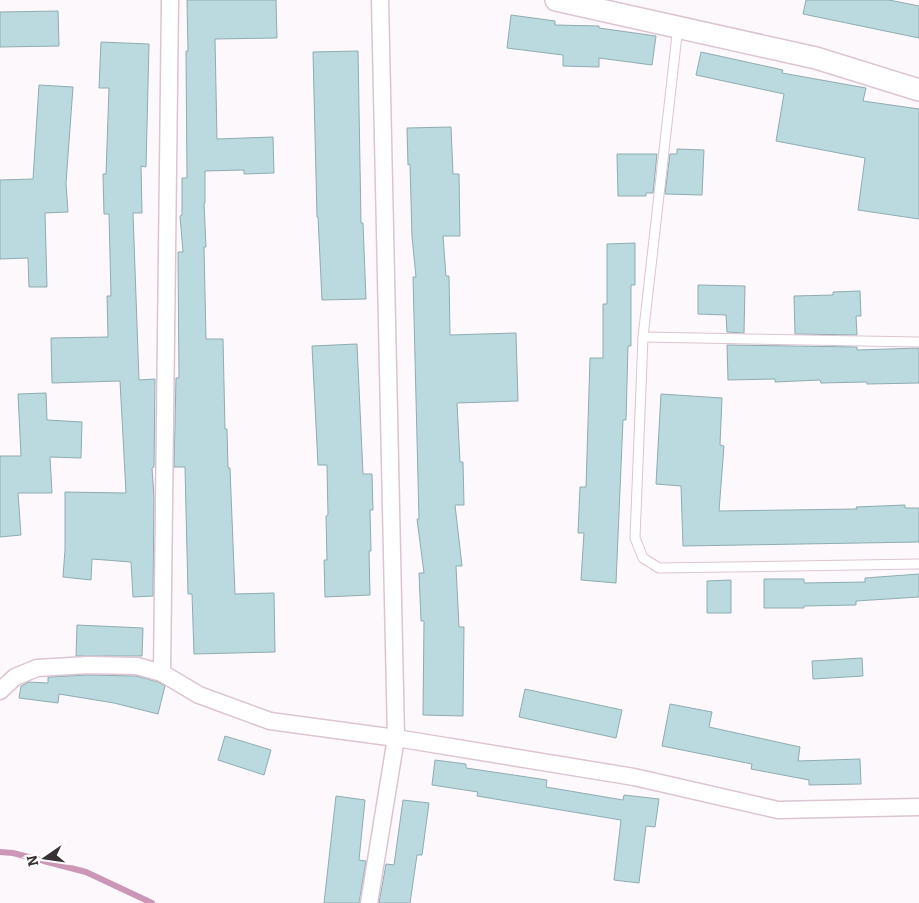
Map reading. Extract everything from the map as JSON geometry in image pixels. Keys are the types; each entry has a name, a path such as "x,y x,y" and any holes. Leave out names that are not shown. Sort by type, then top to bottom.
{"street":[{"path":"162,673 170,0"},
{"path":"369,903 396,738 380,0"},
{"path":"556,0 816,58 919,90"},
{"path":"0,691 15,677 37,668 88,665 137,666 162,673 199,695 270,721 396,738 634,777 778,810 919,807"}],"lane":[{"path":"678,26 643,337 635,538 642,558 659,568 919,564"},
{"path":"643,337 919,342"}],"building":[{"path":"187,0 276,0 277,38 215,39 217,139 273,137 274,173 244,174 244,170 205,171 204,203 206,339 223,339 225,429 227,429 228,468 230,468 235,594 274,593 275,652 194,654 192,594 188,594 185,467 174,467 176,378 179,378 178,252 183,252 180,216 182,215 182,178 187,178"},
{"path":"806,0 889,0 919,6 919,38 803,14"},
{"path":"58,11 59,46 0,47 0,12"},
{"path":"511,15 555,21 555,25 599,26 599,28 656,36 652,65 599,58 599,67 563,66 563,55 507,48"},
{"path":"101,42 149,44 146,167 141,166 142,213 133,213 139,380 155,379 154,467 152,468 154,497 153,596 133,597 131,562 92,559 91,580 63,577 65,492 126,493 120,381 52,383 51,338 108,337 107,296 111,296 109,214 104,214 103,174 106,174 109,88 99,88"},
{"path":"358,51 361,223 363,223 366,299 322,300 317,217 313,52"},
{"path":"701,52 783,70 782,73 866,88 863,101 919,109 919,219 858,210 865,158 776,141 784,94 696,75"},
{"path":"39,85 73,87 66,183 68,212 45,213 47,287 29,287 28,258 0,259 0,180 33,179"},
{"path":"451,127 453,174 459,174 460,236 443,236 446,276 449,276 450,335 516,333 518,401 457,403 460,462 463,462 464,505 455,505 462,566 456,566 459,627 464,627 463,716 423,715 424,621 421,621 419,573 424,573 417,519 419,519 413,277 416,277 412,237 407,128"},
{"path":"677,149 704,150 702,195 665,194 670,154 677,154"},
{"path":"617,154 657,154 653,193 646,193 646,196 618,196"},
{"path":"635,243 635,285 631,285 631,346 628,346 626,420 623,420 616,583 581,580 584,533 578,533 580,487 586,487 590,358 603,358 603,304 607,304 607,244"},
{"path":"698,285 745,286 744,333 727,332 726,315 698,314"},
{"path":"860,291 861,316 856,316 857,335 795,334 794,296 833,295 833,292"},
{"path":"357,344 363,474 372,474 373,510 370,510 371,551 369,551 370,595 325,597 324,560 327,560 326,516 328,515 327,465 318,465 312,346"},
{"path":"727,345 857,347 857,350 919,348 919,383 867,384 867,382 821,383 820,380 775,382 775,379 728,380"},
{"path":"46,393 47,420 82,422 81,458 50,457 52,493 18,493 21,535 0,537 0,456 21,456 18,394"},
{"path":"661,394 722,398 720,445 724,446 719,511 857,509 856,507 905,505 905,508 919,508 919,542 683,546 681,486 656,484"},
{"path":"919,574 919,597 856,601 856,605 764,608 764,579 804,579 804,583 865,582 865,578"},
{"path":"731,580 731,613 707,613 707,581"},
{"path":"77,625 143,628 142,656 76,656"},
{"path":"862,658 863,676 813,679 812,661"},
{"path":"88,675 136,676 158,682 165,686 158,714 114,703 59,694 58,703 19,698 21,686 29,682 48,683 48,677"},
{"path":"525,689 622,710 616,738 519,717"},
{"path":"670,704 712,712 709,727 800,747 798,761 860,759 861,784 809,785 809,780 751,769 752,764 662,746"},
{"path":"225,736 271,750 264,775 218,760"},
{"path":"435,760 466,764 466,768 547,780 546,787 623,800 624,795 659,799 655,827 646,826 639,883 614,880 621,820 477,796 478,792 432,785"},
{"path":"336,796 365,800 359,860 366,861 359,903 324,903"},
{"path":"403,800 429,803 422,855 417,855 410,903 379,903 386,864 394,865"}],"waterway":[{"path":"0,852 13,853 86,872 152,903"}]}
